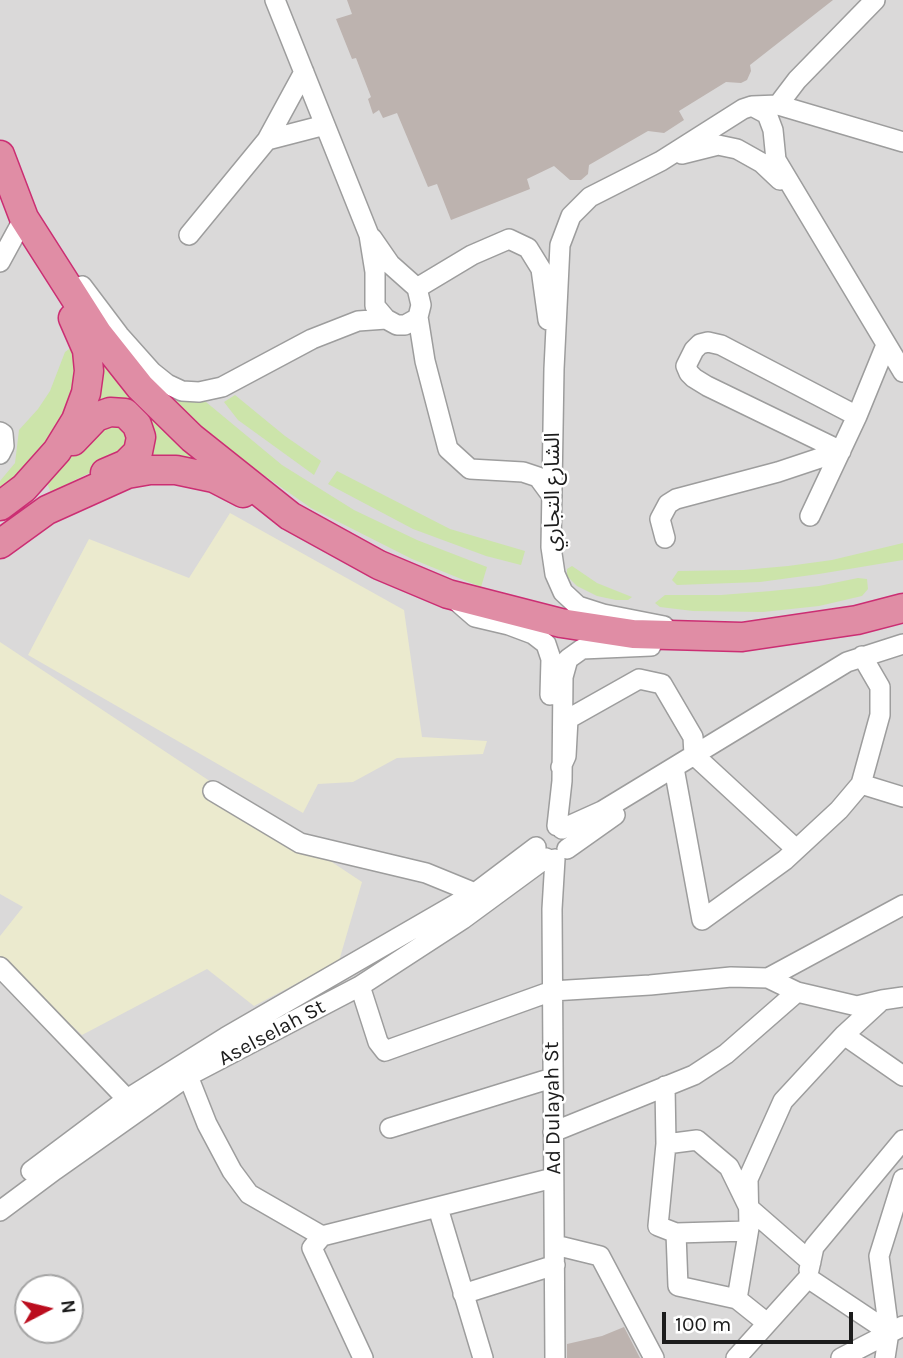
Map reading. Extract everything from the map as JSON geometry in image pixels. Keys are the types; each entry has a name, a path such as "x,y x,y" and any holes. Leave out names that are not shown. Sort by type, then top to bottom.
{"highway":[{"path":"0,155 24,218 87,349 89,371 86,393 76,420 57,451 24,488"},
{"path":"24,218 98,334 140,387 192,438 290,516"},
{"path":"0,506 49,468 96,416 110,412 125,413 137,425 141,437 138,452 127,464 82,483 0,544"},
{"path":"47,510 127,474 150,470 176,470 214,478 379,565 448,594 561,623 633,634 742,637 857,620 903,608"}],"street":[{"path":"275,0 369,235 375,272 375,306 412,340 425,361"},
{"path":"778,105 797,79 875,0"},
{"path":"188,235 267,140 304,72"},
{"path":"554,369 560,244 571,216 590,197 661,161 752,106 778,105 903,142"},
{"path":"752,106 767,114 773,130 776,160 903,372"},
{"path":"267,140 325,125"},
{"path":"661,161 695,149 718,145 737,149 762,163 796,195"},
{"path":"0,262 24,218 88,293 118,335 152,372 167,384 182,391 199,392 222,387 312,339 358,321 405,325 418,317"},
{"path":"369,235 390,264 417,288 421,305 418,317 425,361 448,449 470,469 523,472 538,477 552,496"},
{"path":"417,288 472,255 509,239 528,248 541,269 554,369"},
{"path":"841,451 701,382 688,373 686,366 700,344 708,342 721,345 857,416"},
{"path":"810,516 857,416 886,345"},
{"name":"الشارع التجاري","path":"554,369 551,547 555,574 563,592 578,606 603,614 742,637"},
{"path":"0,432 4,446 0,454"},
{"path":"523,472 540,459 553,434"},
{"path":"665,538 660,519 668,504 676,499 778,472 841,451"},
{"path":"448,594 475,617 534,634 546,645 551,659 556,827 568,838 551,853"},
{"path":"857,620 903,597"},
{"path":"556,827 562,774 563,677 568,659 582,649 643,647 742,637"},
{"path":"551,853 537,834 603,811 846,662 903,644"},
{"path":"674,768 702,920 796,849 839,810 860,784 880,715 880,687 863,656"},
{"path":"603,811 573,802 562,774 566,757 568,719 639,679 662,684 693,737 694,755 796,849"},
{"path":"551,853 636,800 674,768"},
{"path":"860,784 903,797"},
{"path":"213,791 300,843 426,873 475,893"},
{"name":"Aselselah St","path":"0,1196 127,1098 226,1037 475,893 551,853"},
{"name":"Aselselah St","path":"0,1211 188,1076 360,986 463,919 551,853"},
{"name":"Ad Dulayah St","path":"551,853 555,1358"},
{"path":"768,978 903,905"},
{"path":"0,968 127,1098"},
{"path":"360,986 378,1042 385,1051 552,991 731,977 768,978 797,992 857,1006 903,996"},
{"path":"553,1132 694,1075 726,1054 797,992"},
{"path":"737,1299 748,1231 748,1179 783,1101 844,1035 882,1000"},
{"path":"844,1035 903,1076"},
{"path":"188,1076 208,1124 232,1171 248,1194 322,1236"},
{"path":"390,1128 552,1078"},
{"path":"665,1086 666,1144 658,1226 676,1233 748,1231"},
{"path":"666,1144 697,1140 729,1167 749,1208 809,1270 896,1329"},
{"path":"742,1356 809,1270 814,1247 903,1140"},
{"path":"363,1358 312,1248 322,1236 553,1178"},
{"path":"885,1358 896,1329 879,1256 903,1183"},
{"path":"438,1208 483,1358"},
{"path":"676,1233 678,1286 737,1299 767,1323"},
{"path":"555,1245 600,1256 654,1358"},
{"path":"463,1294 555,1265"},
{"path":"841,1358 896,1329"}],"shaded area":[{"path":"0,0 903,0 903,1358 0,1358"}],"green space":[{"path":"72,347 76,353 75,398 39,456 0,491 0,481 15,463 19,430 50,391 65,352"},
{"path":"96,354 211,468 136,463 148,447 97,409"},
{"path":"235,395 321,461 314,475 238,420 224,402"},
{"path":"175,401 206,402 282,465 354,510 417,540 487,567 481,587 412,559 311,508 215,441"},
{"path":"98,424 124,424 130,453 73,481 52,495 47,483"},
{"path":"337,471 450,529 525,551 521,565 486,556 413,529 328,484"},
{"path":"230,513 404,610 422,737 487,741 483,754 397,758 353,782 318,784 303,813 28,655 89,539 189,578"},
{"path":"903,543 903,560 819,574 760,582 677,585 672,580 678,571 788,566 832,560"},
{"path":"572,566 597,583 632,597 628,600 616,600 597,596 577,586 567,576 567,569"},
{"path":"858,578 867,579 868,589 862,596 819,606 763,612 693,611 660,607 655,603 665,595 721,595 771,591 819,586"},
{"path":"0,642 362,882 339,961 254,1006 207,969 82,1035 0,961 0,936 23,907 0,894"}],"building":[{"path":"347,0 833,0 750,65 751,71 747,80 741,83 726,82 679,111 684,120 664,133 648,131 589,165 588,174 581,180 570,180 554,166 527,179 530,189 451,220 437,184 428,187 397,113 383,118 379,110 373,114 368,99 371,97 356,58 352,59 336,19 352,14"},
{"path":"624,1327 640,1358 567,1358 567,1344 602,1336"}]}
